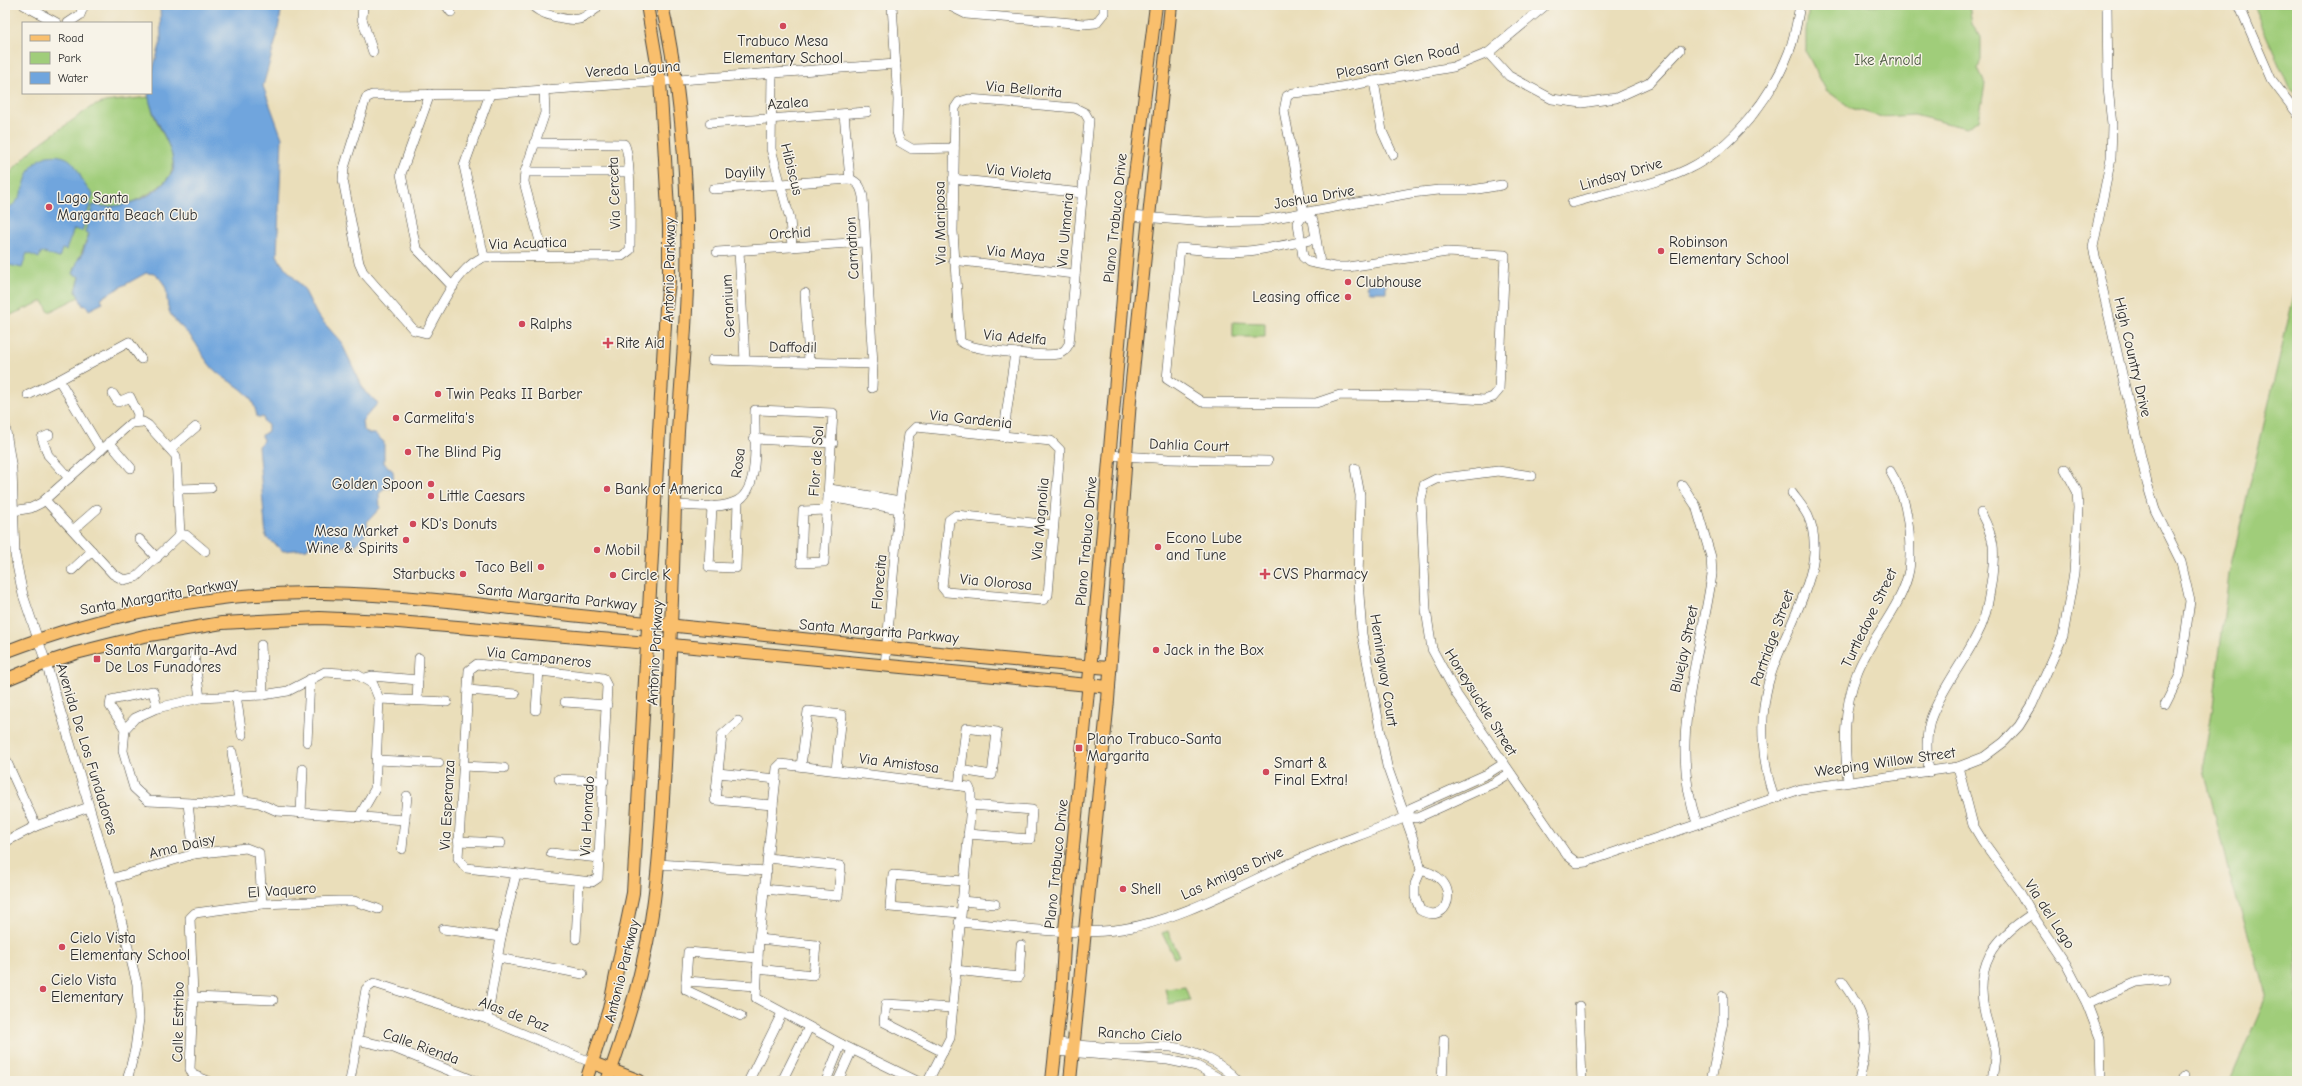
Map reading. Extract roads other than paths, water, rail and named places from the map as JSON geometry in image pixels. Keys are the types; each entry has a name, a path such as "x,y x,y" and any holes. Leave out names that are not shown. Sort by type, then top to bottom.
{"main road":[{"name":"Antonio Parkway","path":"586,1081 609,1009 633,893 666,307 669,282 669,226 660,81 647,5"},
{"name":"Antonio Parkway","path":"607,1081 630,1015 644,960 658,864 672,645 687,232 683,158 676,80 662,5"},
{"name":"Plano Trabuco Drive","path":"1052,1081 1061,997 1065,930 1091,667 1130,216 1156,5"},
{"path":"1070,1081 1109,687 1130,400 1148,217 1172,5"},
{"name":"Santa Margarita Parkway","path":"5,652 71,628 222,598 322,593 426,600 887,648 1110,668"},
{"path":"5,680 46,663 144,636 222,623 319,618 386,621 672,645 1109,687"},
{"name":"Alas de Paz","path":"593,1063 640,1081"}],"street":[{"path":"24,5 55,22"},
{"path":"70,22 80,15 84,5"},
{"path":"364,5 362,19 373,52"},
{"path":"532,5 542,13 580,19 596,9"},
{"path":"892,5 896,64 897,132 900,142 912,149 954,148"},
{"path":"953,7 966,14 1084,24 1096,23 1104,13 1104,5"},
{"name":"Pleasant Glen Road","path":"1304,214 1284,111 1287,96 1294,93 1374,81 1453,66 1488,53 1546,5"},
{"name":"Lindsay Drive","path":"1572,203 1627,191 1687,169 1718,149 1745,123 1780,74 1790,51 1800,5"},
{"name":"High Country Drive","path":"2107,5 2108,87 2112,125 2111,158 2093,247 2147,483 2155,510 2181,562 2190,601 2180,675 2174,691 2164,705"},
{"path":"2239,5 2271,79 2297,113"},
{"path":"1488,53 1509,76 1552,99 1582,104 1616,98 1649,83 1680,50"},
{"name":"Vereda Laguna","path":"426,333 414,330 363,272 359,263 344,180 344,168 363,103 366,98 372,95 490,94 896,64"},
{"name":"Hibiscus","path":"772,73 773,93 771,149 790,219 792,247"},
{"path":"1374,81 1382,131 1393,154"},
{"path":"544,89 545,113 525,172 524,182 544,256"},
{"path":"430,94 400,174 416,248 453,287"},
{"path":"484,257 464,166 490,94"},
{"name":"Via Bellorita","path":"959,102 969,99 1075,108 1085,113"},
{"name":"Via Mariposa","path":"959,102 955,108 953,260 958,334 962,344"},
{"name":"Azalea","path":"710,123 867,112"},
{"name":"Via Ulmaria","path":"1065,350 1069,344 1082,193 1090,124 1085,113"},
{"path":"844,114 850,179"},
{"name":"Via Cerceta","path":"534,143 622,143 627,147 630,250 622,256"},
{"path":"525,172 628,172"},
{"name":"Daylily","path":"713,188 850,179"},
{"name":"Carnation","path":"850,179 857,182 862,188 873,364 872,388"},
{"name":"Via Violeta","path":"953,179 1082,193"},
{"name":"Joshua Drive","path":"1130,216 1235,223 1304,214 1411,193 1439,190 1472,190 1502,185"},
{"path":"1315,239 1300,242 1230,252 1180,248 1167,379 1202,402 1316,403 1340,396 1422,396 1484,400 1493,397 1499,390 1505,255 1447,252 1348,267 1334,267 1309,262 1304,257 1300,242 1298,224 1304,214 1313,220 1320,263"},
{"name":"Orchid","path":"717,252 865,242"},
{"name":"Geranium","path":"739,251 745,360"},
{"name":"Via Acuatica","path":"426,333 453,287 473,261 484,257 622,256"},
{"name":"Via Maya","path":"953,260 1075,274"},
{"path":"805,292 809,362"},
{"path":"28,395 129,342 141,359"},
{"name":"Via Adelfa","path":"962,344 1015,353 1056,354 1065,350"},
{"path":"1002,437 1015,353"},
{"name":"Daffodil","path":"712,360 873,364"},
{"path":"59,380 100,450"},
{"path":"113,394 118,402 130,396 138,414 137,422"},
{"name":"Rosa","path":"676,504 712,506 738,500 751,484 754,471 755,410"},
{"name":"Flor de Sol","path":"755,410 833,413 830,493 826,510 824,562 801,563 804,511 826,510"},
{"path":"13,511 31,508 45,500 131,423 137,422 148,425 176,456 179,489 180,535"},
{"name":"Avenida De Los Fundadores","path":"5,425 10,445 16,565 23,595 46,663 111,879 129,949 139,1002 135,1049 128,1081"},
{"path":"170,449 196,427"},
{"name":"Via Gardenia","path":"900,505 909,434 916,427 1052,441"},
{"path":"49,435 42,438 48,455 70,478"},
{"path":"754,439 833,443"},
{"name":"Via Magnolia","path":"1043,600 1048,596 1060,450 1052,441"},
{"path":"109,442 131,468"},
{"name":"Dahlia Court","path":"1109,455 1126,457 1268,461"},
{"name":"Hemingway Court","path":"1355,468 1360,496 1358,581 1362,634 1385,758 1406,817 1421,870"},
{"name":"Weeping Willow Street","path":"1577,863 1586,862 1697,823 1801,789 1848,781 1929,772 1958,767 1984,757 2004,742 2019,726 2043,683 2063,636 2074,573 2078,508 2077,491 2065,469"},
{"name":"Honeysuckle Street","path":"1532,476 1498,471 1436,479 1424,485 1420,500 1426,610 1432,650 1457,695 1567,855 1577,863"},
{"name":"Turtledove Street","path":"1848,781 1844,746 1844,725 1851,690 1857,672 1901,591 1910,564 1907,516 1902,492 1890,471"},
{"name":"Bluejay Street","path":"1682,485 1696,506 1711,557 1712,569 1709,599 1686,708 1686,774 1688,792 1697,823"},
{"path":"179,489 212,488"},
{"path":"830,493 900,505"},
{"name":"Partridge Street","path":"1774,798 1765,766 1765,699 1773,667 1808,583 1814,547 1808,515 1792,493"},
{"path":"45,500 113,574 124,580 136,577 180,535 186,535 205,551"},
{"path":"712,506 709,567 736,568 738,500"},
{"name":"Florecita","path":"885,666 900,505"},
{"path":"73,530 97,508"},
{"path":"1929,772 1926,752 1931,719 1937,704 1978,633 1987,607 1994,548 1992,534 1981,513"},
{"name":"Via Olorosa","path":"1043,600 946,592 942,588 949,520 956,516 1053,525"},
{"path":"139,538 157,558"},
{"path":"72,570 92,551"},
{"path":"261,645 263,696"},
{"path":"194,654 200,698"},
{"path":"417,700 419,658"},
{"name":"Via Campaneros","path":"468,690 469,670 478,664 602,678"},
{"path":"536,710 539,670"},
{"path":"360,815 375,789 379,699 373,684 356,674 325,672 288,692 263,696 236,695 200,698 157,708 135,718 125,729 123,751 134,788 148,800 188,804 213,804 239,800 259,804 277,811 360,815 405,820"},
{"path":"365,678 372,676 418,680"},
{"name":"Via Honrado","path":"579,882 592,882 598,878 607,705 607,686 602,678"},
{"path":"307,742 310,679"},
{"path":"468,690 515,694"},
{"name":"Via Esperanza","path":"468,690 458,858 466,868 579,882"},
{"path":"125,729 110,706 111,700 130,694 154,692 157,708"},
{"path":"236,695 242,735"},
{"path":"379,699 446,702"},
{"path":"565,702 607,705"},
{"name":"Via Amistosa","path":"802,766 808,711 842,715 836,770"},
{"path":"738,721 722,735 715,800 773,805"},
{"name":"Via Amistosa","path":"959,784 960,770 966,728 997,732 992,775 960,770"},
{"path":"232,752 239,800"},
{"path":"5,758 36,826"},
{"path":"377,760 439,763"},
{"name":"Las Amigas Drive","path":"1406,817 1411,808 1468,783 1503,764"},
{"name":"Via Amistosa","path":"917,1081 898,1077 852,1050 756,998 759,939 778,765 802,766 959,784 969,787 971,792 971,805 961,901 950,1038 928,1081"},
{"path":"463,766 504,768"},
{"name":"Via del Lago","path":"1958,767 1973,825 2019,891 2032,914 2066,964 2087,1004 2100,1038 2101,1081"},
{"path":"301,813 303,769"},
{"path":"718,773 776,779"},
{"name":"Las Amigas Drive","path":"960,917 1084,931 1124,929 1155,921 1194,906 1299,859 1406,817 1417,818 1474,793 1510,773"},
{"path":"559,779 604,781"},
{"path":"1468,783 1474,793"},
{"path":"402,849 407,796"},
{"path":"188,804 194,854"},
{"path":"968,834 1030,839 1032,810 971,805"},
{"path":"5,842 36,826 89,807"},
{"path":"458,841 502,843"},
{"name":"Ama Daisy","path":"111,879 194,854 246,848 260,853 262,904"},
{"path":"551,853 599,858"},
{"path":"764,889 838,896 841,866 768,858"},
{"path":"658,864 767,871"},
{"path":"1421,870 1434,874 1442,880 1446,891 1447,901 1444,910 1436,915 1428,915 1420,910 1415,896 1415,884 1421,870"},
{"path":"487,1019 499,958 501,937 516,874"},
{"path":"960,917 890,907 893,875 963,881"},
{"path":"576,939 579,882"},
{"name":"El Vaquero","path":"190,918 195,913 262,904 354,901 378,909"},
{"path":"961,901 995,904"},
{"path":"1992,1081 1995,1052 1982,993 1984,969 1995,945 2005,934 2032,914"},
{"name":"Calle Estribo","path":"190,918 193,997 190,1069 196,1077 208,1081"},
{"path":"443,929 501,937"},
{"path":"757,969 813,975 816,945 759,939"},
{"path":"955,970 1019,977 1021,945"},
{"path":"741,1016 686,990 688,952 758,958"},
{"path":"499,958 583,974"},
{"path":"2087,1004 2137,982 2166,980"},
{"path":"686,981 756,986"},
{"path":"1842,981 1857,1002 1863,1021 1866,1045 1859,1081"},
{"name":"Alas de Paz","path":"357,1040 366,989 374,983 487,1019 593,1063"},
{"path":"1711,1081 1723,1022 1722,996"},
{"path":"193,997 273,1000"},
{"path":"943,1052 884,1022 886,1004 953,1008"},
{"path":"1579,1006 1582,1081"},
{"path":"751,1081 749,1080 782,1013"},
{"path":"782,1081 809,1027"},
{"path":"1442,1081 1444,1038"},
{"path":"350,1081 357,1040"},
{"name":"Calle Rienda","path":"357,1040 394,1048 475,1081"},
{"path":"826,1081 841,1044"},
{"name":"Rancho Cielo","path":"1055,1047 1171,1047 1199,1054 1230,1072 1238,1081"},
{"path":"1168,1060 1171,1047"},
{"name":"Rancho Cielo","path":"1074,1048 1168,1060 1197,1066 1224,1081"},
{"path":"838,1081 852,1050"},
{"path":"1197,1066 1199,1054"}],"water":[{"path":"160,5 282,5 277,36 263,86 282,138 277,255 281,263 304,289 317,315 341,342 365,392 378,403 362,421 363,429 369,434 375,434 384,442 384,463 393,471 394,483 391,488 384,488 379,494 380,508 367,522 368,530 356,545 332,547 327,544 310,545 307,549 283,551 266,537 258,446 263,441 262,435 268,431 268,425 264,422 263,417 257,417 250,398 238,386 216,371 207,361 192,338 177,323 168,307 164,284 155,274 146,273 101,298 103,303 89,310 86,305 83,306 76,291 80,277 73,274 89,234 85,232 93,205 115,206 138,200 159,188 173,171 173,162 168,143 154,113 148,94 152,94 152,72 161,42"},
{"path":"47,156 58,156 66,158 72,162 87,188 93,194 82,231 74,229 66,250 62,249 59,258 41,252 39,258 27,253 22,268 5,264 5,209 13,205 19,198 32,167 38,161"},
{"path":"1386,282 1386,292 1369,292 1366,287 1369,283"}],"place":[{"name":"Trabuco Mesa Elementary School","path":"783,26"},
{"name":"Lago Santa Margarita Beach Club","path":"49,207"},
{"name":"Robinson Elementary School","path":"1661,251"},
{"name":"Clubhouse","path":"1348,282"},
{"name":"Leasing office","path":"1348,297"},
{"name":"Ralphs","path":"522,324"},
{"name":"Rite Aid","path":"608,343"},
{"name":"Twin Peaks II Barber","path":"438,394"},
{"name":"Carmelita's","path":"396,418"},
{"name":"The Blind Pig","path":"408,452"},
{"name":"Golden Spoon","path":"431,484"},
{"name":"Bank of America","path":"607,489"},
{"name":"Little Caesars","path":"431,496"},
{"name":"KD's Donuts","path":"413,524"},
{"name":"Mesa Market Wine & Spirits","path":"406,540"},
{"name":"Econo Lube and Tune","path":"1158,547"},
{"name":"Mobil","path":"597,550"},
{"name":"Taco Bell","path":"541,567"},
{"name":"Starbucks","path":"463,574"},
{"name":"CVS Pharmacy","path":"1265,574"},
{"name":"Circle K","path":"613,575"},
{"name":"Jack in the Box","path":"1156,650"},
{"name":"Santa Margarita-Avd De Los Funadores","path":"97,659"},
{"name":"Plano Trabuco-Santa Margarita","path":"1079,748"},
{"name":"Smart & Final Extra!","path":"1266,772"},
{"name":"Shell","path":"1123,889"},
{"name":"Cielo Vista Elementary School","path":"62,947"},
{"name":"Cielo Vista Elementary","path":"43,989"}],"park label":[{"name":"Ike Arnold","path":"1888,60"}]}
